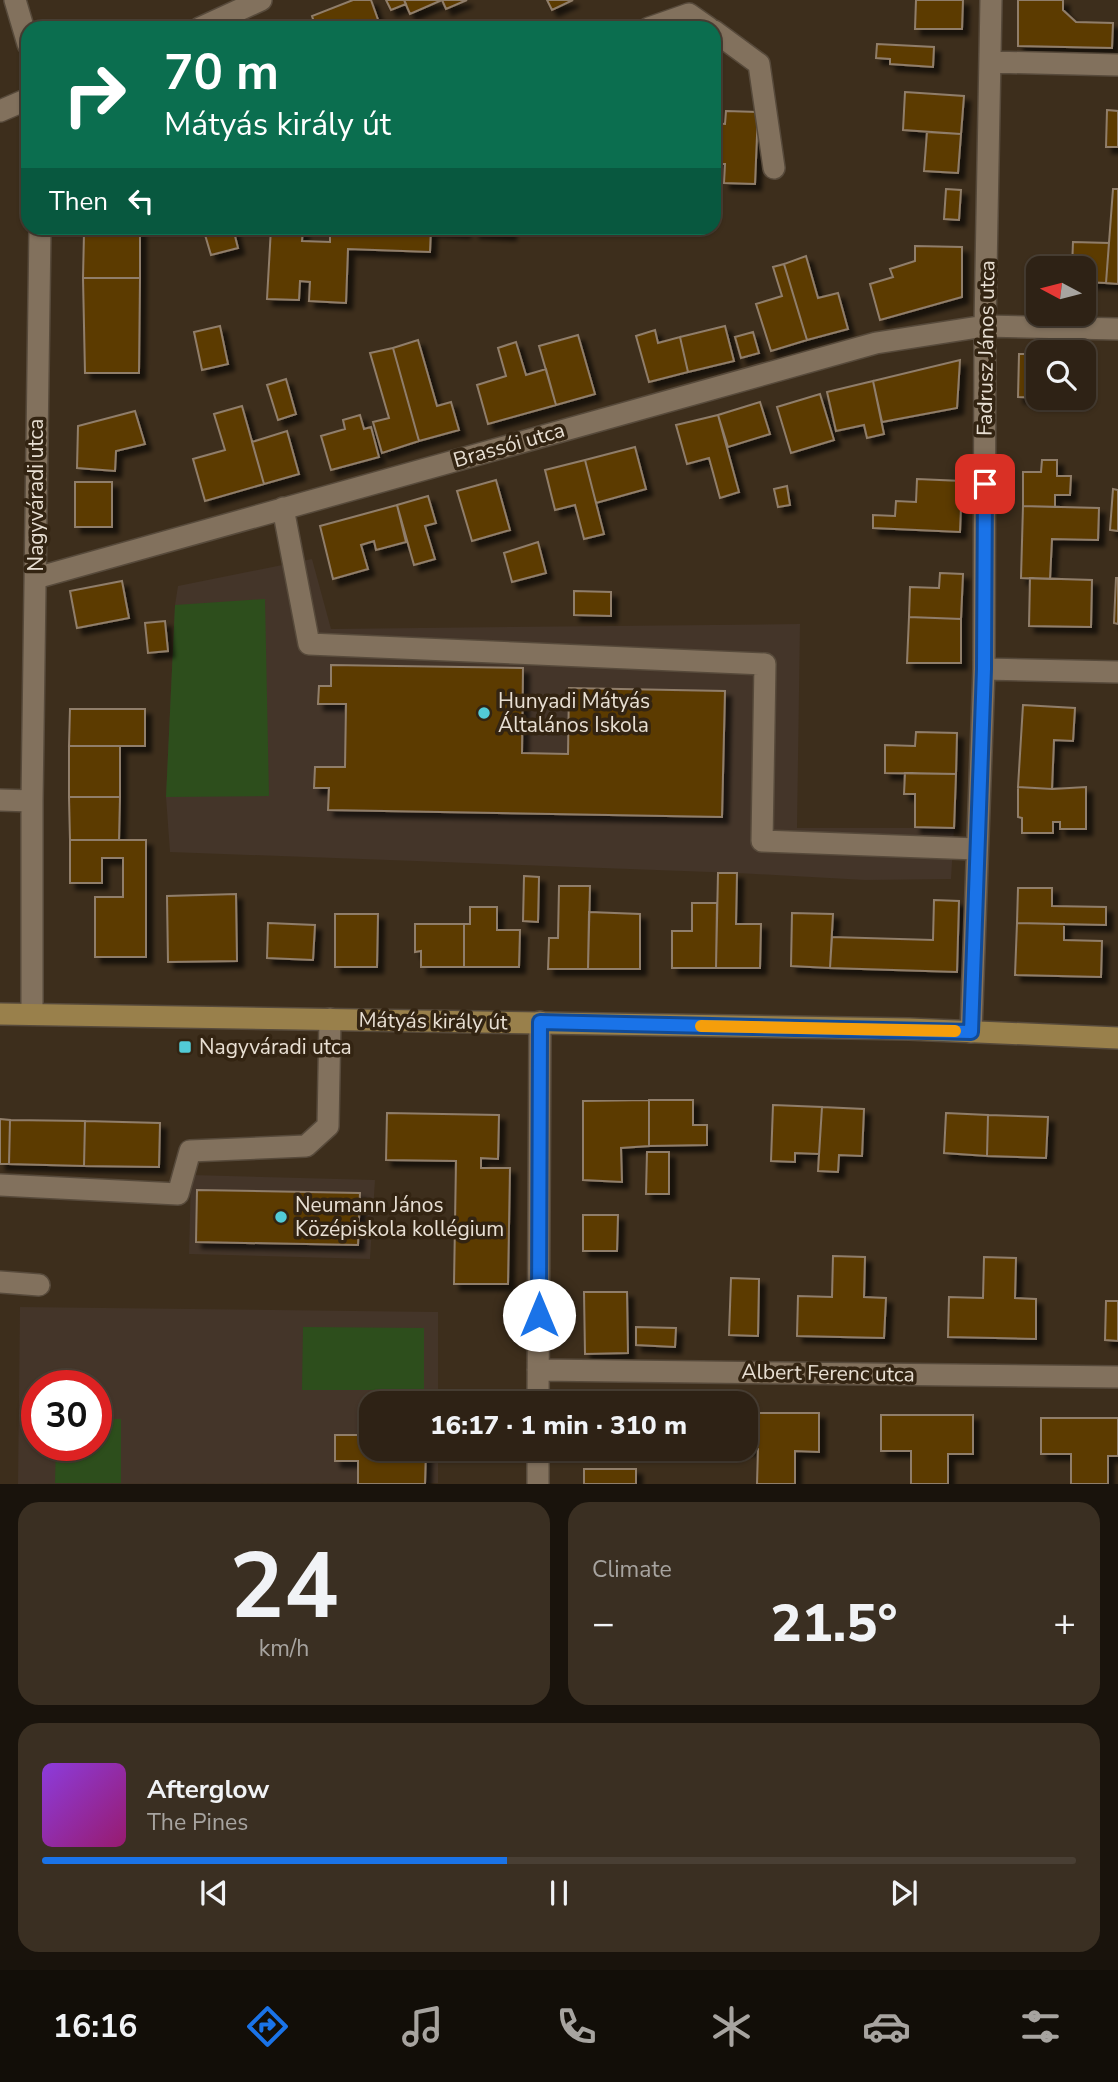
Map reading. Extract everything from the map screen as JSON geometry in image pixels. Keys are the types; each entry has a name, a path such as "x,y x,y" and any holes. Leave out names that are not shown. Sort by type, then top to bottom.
{"main road":[{"name":"Mátyás király út","path":"0,1014 540,1022 1118,1038"}],"street":[{"path":"15,0 21,21"},
{"path":"215,21 261,0"},
{"name":"Fadrusz János utca","path":"971,1032 984,669 985,326 991,0"},
{"path":"669,21 689,14 699,21"},
{"path":"721,36 759,64 774,168"},
{"path":"991,62 1118,65"},
{"path":"0,111 21,102"},
{"name":"Nagyváradi utca","path":"32,1014 32,802 40,235"},
{"name":"Brassói utca","path":"36,578 876,343 985,326 1118,329"},
{"path":"283,509 309,644 765,664 762,841 977,849"},
{"path":"984,669 1118,672"},
{"path":"0,800 32,802"},
{"path":"0,1185 178,1194 190,1151 306,1146 328,1126 330,1019"},
{"path":"538,1391 540,1022"},
{"path":"0,1282 39,1285"},
{"name":"Albert Ferenc utca","path":"538,1370 1118,1377"},
{"path":"538,1461 538,1483"}],"shaded area":[{"name":"Hunyadi Mátyás Általános Iskola","path":"312,559 331,629 800,624 797,828 954,828 951,879 865,880 170,852 166,797 178,586"},
{"name":"Neumann János Középiskola kollégium","path":"191,1175 375,1180 370,1259 189,1254"},
{"path":"20,1307 438,1312 438,1391 359,1391 359,1461 438,1461 438,1483 18,1484"}],"green space":[{"path":"265,599 269,796 166,797 175,605"},
{"path":"303,1327 424,1328 424,1390 302,1390"},
{"path":"112,1419 121,1419 121,1483 55,1483 56,1461 112,1461"}],"building":[{"path":"353,0 371,0 378,21 314,21 312,16"},
{"path":"386,0 404,0 406,4 391,10"},
{"path":"404,0 442,0 410,14"},
{"path":"442,0 467,0 446,9"},
{"path":"547,0 573,0 552,10"},
{"path":"916,0 963,0 962,29 915,29"},
{"path":"1018,0 1063,0 1063,10 1076,22 1113,23 1112,48 1018,46"},
{"path":"877,44 934,47 933,67 890,64 890,59 876,58"},
{"path":"905,92 964,96 961,134 903,130"},
{"path":"1107,110 1118,111 1118,147 1106,147"},
{"path":"726,111 758,112 755,184 724,183 721,124 725,124"},
{"path":"927,132 961,134 958,173 924,171"},
{"path":"946,189 961,190 959,220 944,219"},
{"path":"1113,189 1118,189 1118,284 1106,283"},
{"path":"84,235 140,235 140,278 83,278"},
{"path":"205,235 235,235 238,248 211,255"},
{"path":"271,235 302,235 302,241 330,242 330,235 431,235 430,252 348,249 346,303 309,301 310,282 300,281 299,300 267,299"},
{"path":"1073,242 1109,243 1106,283 1096,283 1096,256 1072,256"},
{"path":"915,246 962,247 962,297 880,320 870,284 893,277 890,269 915,261"},
{"path":"806,256 818,298 838,293 848,329 807,340 784,264"},
{"path":"784,264 807,340 771,351 756,304 782,296 773,267"},
{"path":"83,278 140,278 139,373 85,373"},
{"path":"220,326 228,364 202,370 194,332"},
{"path":"725,326 734,361 688,372 680,337"},
{"path":"655,330 658,343 680,337 688,372 649,382 636,336"},
{"path":"753,332 759,353 741,358 735,337"},
{"path":"578,335 595,394 556,405 539,346"},
{"path":"418,340 437,406 451,402 459,430 419,441 393,348"},
{"path":"516,342 526,375 546,369 556,405 488,424 477,385 506,376 498,348"},
{"path":"393,348 419,441 382,453 373,422 389,418 370,353"},
{"path":"1019,354 1026,354 1026,397 1018,397"},
{"path":"960,360 957,408 882,422 873,381"},
{"path":"286,379 296,414 278,420 267,385"},
{"path":"873,381 884,434 867,438 864,425 836,431 827,392"},
{"path":"820,394 834,440 791,453 777,407"},
{"path":"760,402 770,434 728,447 718,415"},
{"path":"242,406 264,484 205,501 193,459 225,450 214,414"},
{"path":"135,411 145,444 116,451 115,471 77,468 78,426"},
{"path":"360,415 364,429 371,427 379,457 331,470 321,436 345,429 343,420"},
{"path":"718,415 739,492 720,498 709,458 687,464 676,425"},
{"path":"287,431 299,474 264,484 252,442"},
{"path":"635,447 646,489 596,503 585,460"},
{"path":"585,460 604,534 584,539 575,505 555,510 545,470"},
{"path":"1042,460 1057,460 1057,476 1071,476 1070,495 1055,495 1055,507 1023,506 1023,472 1041,472"},
{"path":"917,479 962,481 960,532 873,528 873,515 895,516 896,501 916,502"},
{"path":"496,480 510,530 472,541 457,491"},
{"path":"75,482 112,482 112,527 75,527"},
{"path":"787,486 790,505 778,507 774,489"},
{"path":"1113,489 1118,490 1118,531 1110,530"},
{"path":"428,496 436,523 425,526 435,559 414,565 397,505"},
{"path":"397,505 406,542 376,550 374,541 361,545 368,569 333,579 320,526"},
{"path":"1023,506 1099,508 1098,540 1052,539 1050,579 1021,578"},
{"path":"538,542 546,573 512,582 504,553"},
{"path":"940,573 963,574 961,619 909,617 910,587 939,588"},
{"path":"1030,578 1092,580 1091,627 1029,626"},
{"path":"1118,578 1118,624 1114,623"},
{"path":"122,581 129,618 77,628 70,591"},
{"path":"574,591 611,592 611,616 574,615"},
{"path":"909,617 961,619 961,663 907,663"},
{"path":"165,621 168,651 148,653 145,623"},
{"path":"331,665 523,668 522,753 568,754 569,688 725,691 722,817 328,810 329,788 314,788 315,767 345,767 346,704 318,704 319,686 331,686"},
{"path":"1023,705 1075,708 1073,741 1054,740 1052,789 1018,787"},
{"path":"70,709 145,709 145,746 69,746"},
{"path":"916,732 957,733 956,774 885,773 885,745 915,746"},
{"path":"69,746 120,746 120,797 69,797"},
{"path":"905,773 956,774 954,828 915,827 915,794 904,794"},
{"path":"1018,787 1086,787 1086,829 1060,829 1060,822 1053,822 1053,833 1022,833 1022,818 1018,817"},
{"path":"69,797 120,797 119,840 70,840"},
{"path":"70,840 146,840 146,957 95,957 95,897 123,897 123,858 102,858 102,883 70,883"},
{"path":"718,873 737,873 736,924 761,924 760,968 716,968"},
{"path":"524,876 539,877 538,922 523,921"},
{"path":"559,886 590,886 588,969 548,969 549,938 558,938"},
{"path":"1018,888 1052,888 1052,906 1106,907 1106,925 1017,923"},
{"path":"236,894 237,961 168,962 167,896"},
{"path":"934,900 959,901 957,972 830,968 832,937 933,940"},
{"path":"692,903 717,903 716,968 672,968 672,931 692,931"},
{"path":"470,907 497,907 497,930 520,930 519,967 464,967 464,924 470,924"},
{"path":"589,912 640,914 640,969 588,969"},
{"path":"792,913 833,914 830,968 791,966"},
{"path":"335,914 378,914 377,967 335,967"},
{"path":"268,923 315,925 313,960 267,958"},
{"path":"1017,923 1064,924 1064,940 1102,941 1101,977 1015,975"},
{"path":"415,924 464,924 464,967 421,967 421,951 415,952"},
{"path":"649,1100 693,1100 693,1125 707,1125 707,1145 649,1146"},
{"path":"649,1100 649,1146 621,1148 622,1182 583,1180 583,1101"},
{"path":"773,1105 822,1107 819,1154 795,1153 795,1162 771,1161"},
{"path":"822,1107 864,1109 862,1156 839,1155 838,1172 818,1171"},
{"path":"387,1113 499,1115 498,1159 481,1158 481,1168 510,1168 508,1284 454,1284 456,1161 386,1160"},
{"path":"946,1113 988,1115 987,1156 944,1153"},
{"path":"988,1115 1048,1117 1046,1158 987,1156"},
{"path":"0,1119 10,1120 9,1164 0,1164"},
{"path":"10,1120 85,1121 84,1166 9,1164"},
{"path":"85,1121 160,1123 159,1167 84,1166"},
{"path":"647,1152 669,1152 669,1194 646,1194"},
{"path":"197,1190 360,1193 358,1245 196,1242"},
{"path":"583,1215 618,1215 617,1251 583,1251"},
{"path":"833,1256 865,1257 864,1297 886,1298 884,1338 797,1336 798,1296 832,1297"},
{"path":"984,1257 1016,1258 1015,1298 1036,1299 1036,1339 948,1337 949,1297 983,1298"},
{"path":"731,1278 759,1279 758,1336 729,1335"},
{"path":"584,1292 627,1292 628,1353 585,1354"},
{"path":"1106,1301 1118,1301 1118,1341 1105,1340"},
{"path":"636,1327 676,1328 675,1347 636,1345"},
{"path":"758,1413 819,1413 819,1452 795,1451 795,1484 757,1484"},
{"path":"881,1415 973,1415 973,1454 948,1454 948,1484 911,1484 911,1451 881,1451"},
{"path":"1041,1418 1118,1418 1118,1456 1108,1456 1108,1484 1071,1484 1071,1454 1041,1454"},
{"path":"335,1435 359,1435 359,1461 426,1461 425,1484 358,1484 358,1461 335,1461"},
{"path":"584,1469 636,1469 636,1484 584,1484"}],"slow traffic":[{"path":"701,1026 955,1031"}],"place":[{"name":"Hunyadi Mátyás Általános Iskola","path":"484,713"},
{"name":"Nagyváradi utca","path":"185,1047"},
{"name":"Neumann János Középiskola kollégium","path":"281,1217"}],"route":[{"path":"539,1315 540,1022 971,1032 984,669 985,484"}]}
